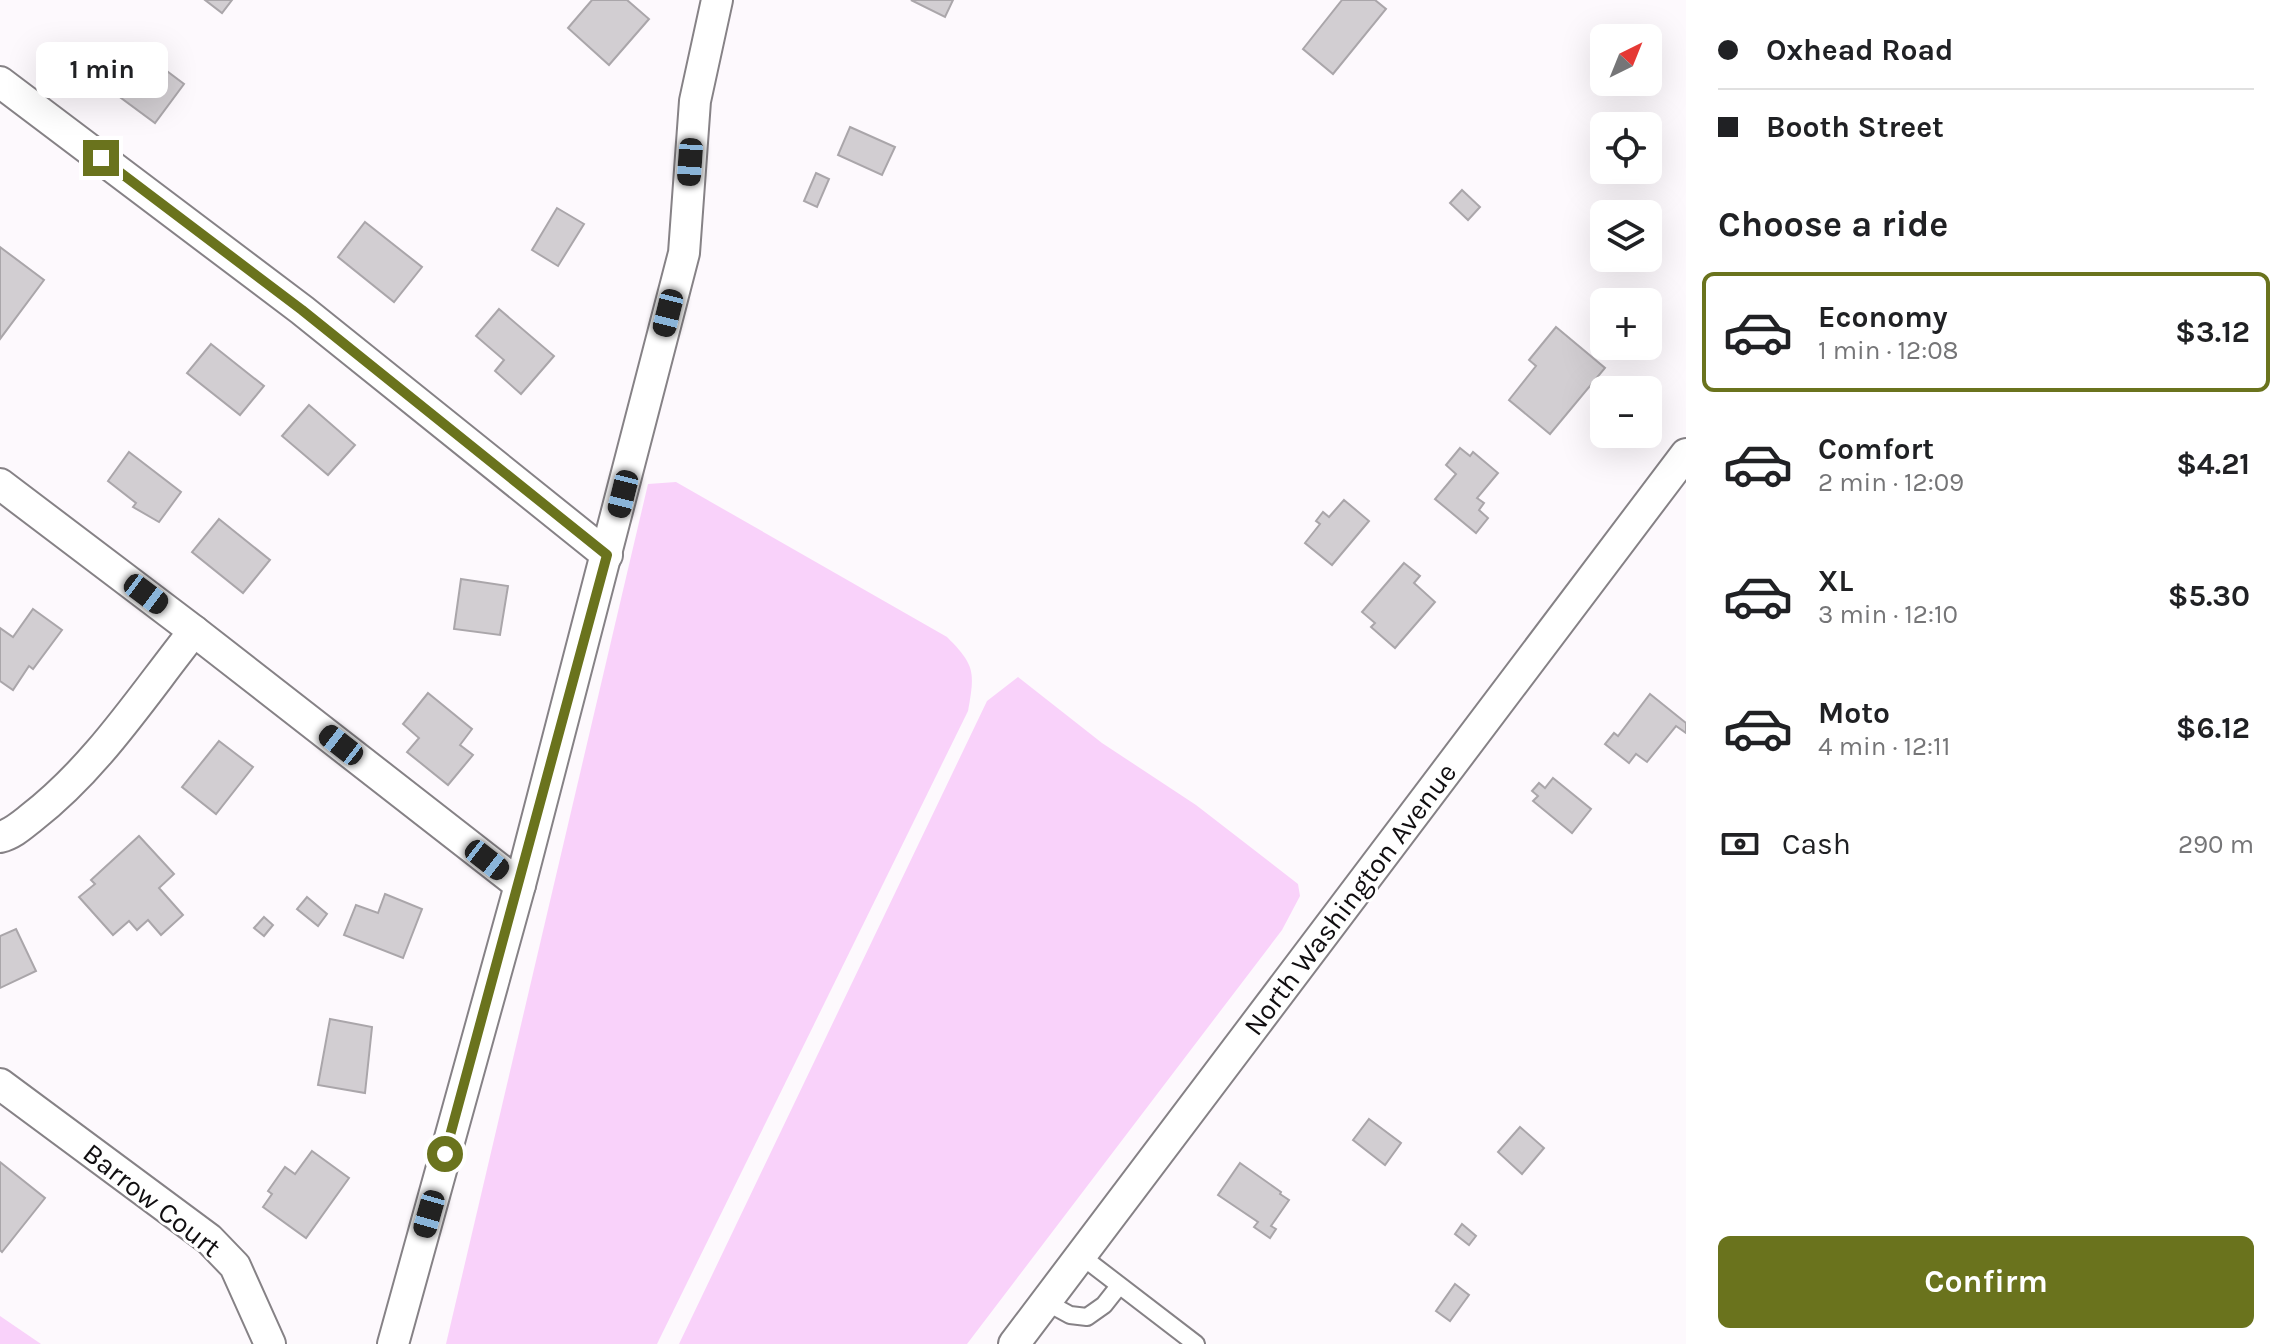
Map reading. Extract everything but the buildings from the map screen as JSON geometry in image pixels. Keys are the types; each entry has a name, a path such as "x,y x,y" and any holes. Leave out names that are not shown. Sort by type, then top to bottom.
{"street":[{"path":"393,1344 520,885 684,253 695,101 717,0"},
{"path":"0,82 302,310 607,555"},
{"name":"North Washington Avenue","path":"1014,1344 1686,454"},
{"path":"0,484 520,885"},
{"path":"0,837 9,835 47,805 88,766 194,631"},
{"name":"Barrow Court","path":"0,1084 209,1239 235,1266 270,1344"}],"lane":[{"path":"1080,1255 1196,1344"},
{"path":"1046,1302 1070,1315 1087,1317 1104,1305 1119,1286"}],"shaded area":[{"path":"676,482 947,637 971,670 968,711 657,1344 446,1344 648,484"},
{"path":"1018,677 1102,743 1196,805 1298,884 1300,896 1282,930 967,1344 679,1344 987,701"},
{"path":"0,1316 41,1344 0,1344"}],"route":[{"path":"101,158 302,310 607,555 445,1154"}]}
